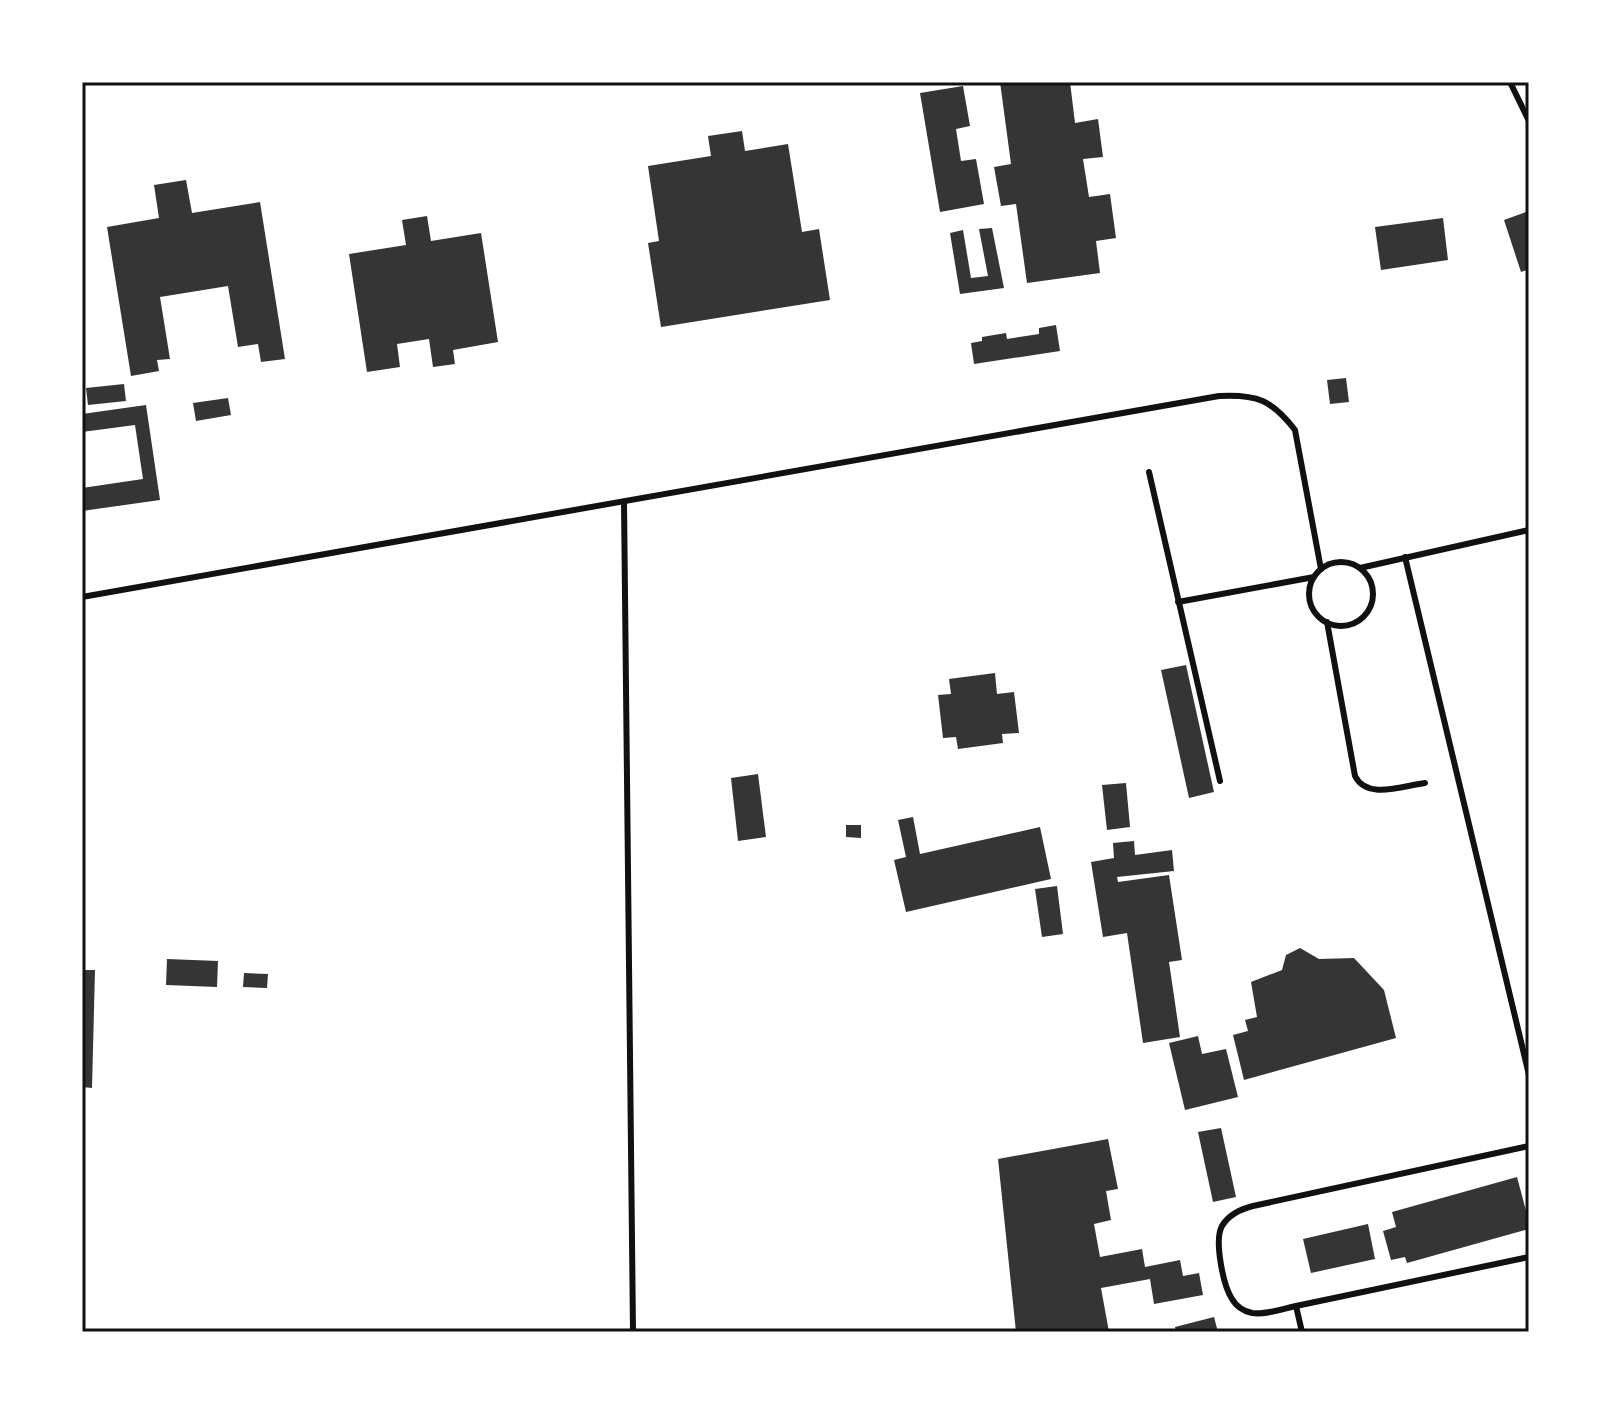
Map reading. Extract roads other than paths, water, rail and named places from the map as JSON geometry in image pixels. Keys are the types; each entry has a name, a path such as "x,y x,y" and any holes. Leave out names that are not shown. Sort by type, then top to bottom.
{"lane":[{"path":"1510,82 1529,121"},
{"path":"82,597 1204,399 1241,395 1262,400 1281,412 1295,430 1321,569"},
{"path":"1149,472 1220,781"},
{"path":"624,502 633,1332"},
{"path":"1360,568 1529,530"},
{"path":"1405,557 1529,1075"},
{"path":"1340,562 1360,568 1372,584 1371,605 1357,621 1348,625 1327,622 1313,608 1310,587 1314,577 1321,569 1340,562"},
{"path":"1178,602 1314,577"},
{"path":"1327,622 1355,776 1359,783 1365,789 1374,791 1425,783"},
{"path":"1529,1146 1241,1209 1222,1225 1218,1236 1228,1292 1241,1309 1251,1313 1529,1257"},
{"path":"1296,1306 1302,1332"}]}
